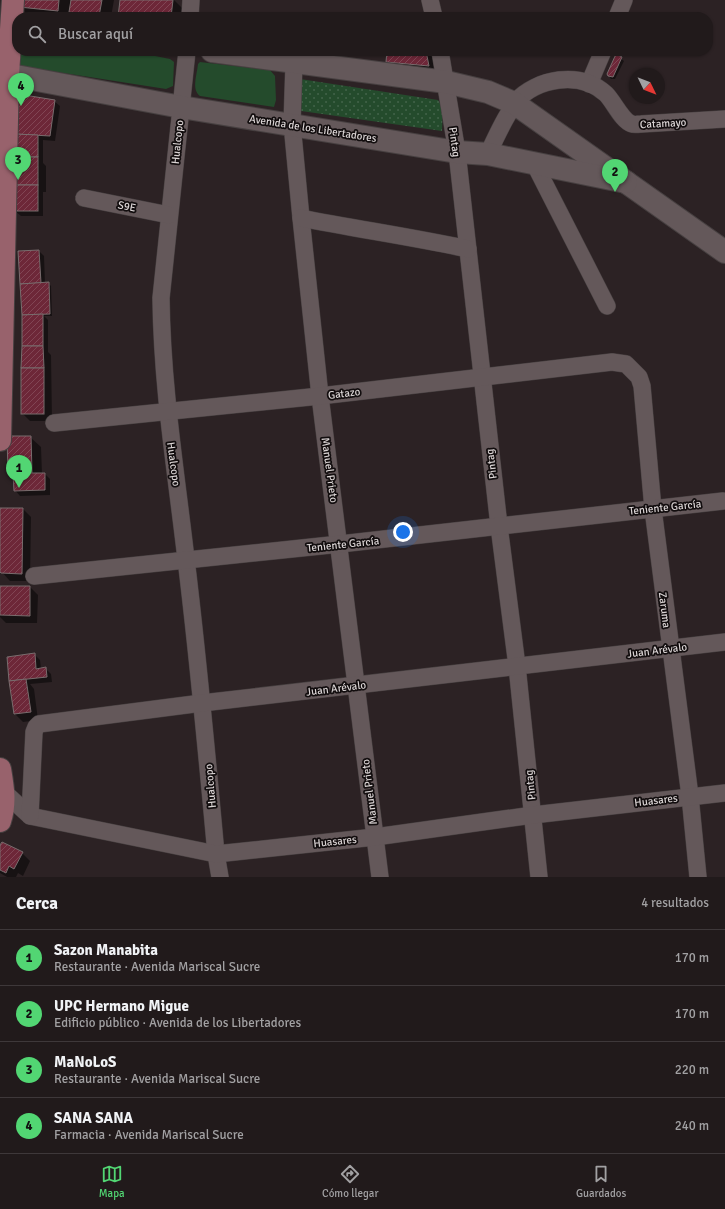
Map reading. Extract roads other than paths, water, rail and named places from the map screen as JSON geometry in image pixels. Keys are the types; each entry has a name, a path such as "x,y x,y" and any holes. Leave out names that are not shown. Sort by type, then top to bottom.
{"main road":[{"path":"0,440 4,74 11,11"},
{"path":"0,769 3,810 0,821"}],"street":[{"path":"190,12 191,0"},
{"path":"430,0 433,12"},
{"path":"619,12 624,0"},
{"name":"Hualcopo","path":"186,56 161,298 161,331 167,411 186,560 202,703 216,854 220,877"},
{"name":"Avenida de los Libertadores","path":"246,56 446,82 488,92 514,103 725,252"},
{"name":"Pintag","path":"441,56 457,152 481,377 517,666 539,877"},
{"path":"589,84 601,56"},
{"name":"Manuel Prieto","path":"294,63 292,124 300,218 320,396 340,544 380,877"},
{"name":"Avenida de los Libertadores","path":"4,74 181,107 457,152 488,154 626,182"},
{"name":"Catamayo","path":"488,154 514,103 530,90 550,81 572,79 589,84 605,93 615,104 621,116 631,124 725,119"},
{"path":"534,163 607,306"},
{"name":"S9E","path":"84,198 169,215"},
{"path":"300,218 468,249"},
{"name":"Gatazo","path":"54,423 320,396 612,362 626,364 632,369"},
{"name":"Zaruma","path":"632,369 639,377 642,386 653,509 690,796 698,877"},
{"name":"Teniente García","path":"34,576 340,544 723,501"},
{"name":"Juan Arévalo","path":"30,816 34,732 39,724 202,703 725,642"},
{"path":"2,791 30,816"},
{"name":"Huasares","path":"30,816 216,854 375,837 533,815 725,793"}],"place":[{"name":"SANA SANA","path":"21,106"},
{"name":"MaNoLoS","path":"18,180"},
{"name":"UPC Hermano Migue","path":"615,192"},
{"name":"Sazon Manabita","path":"19,488"}]}
